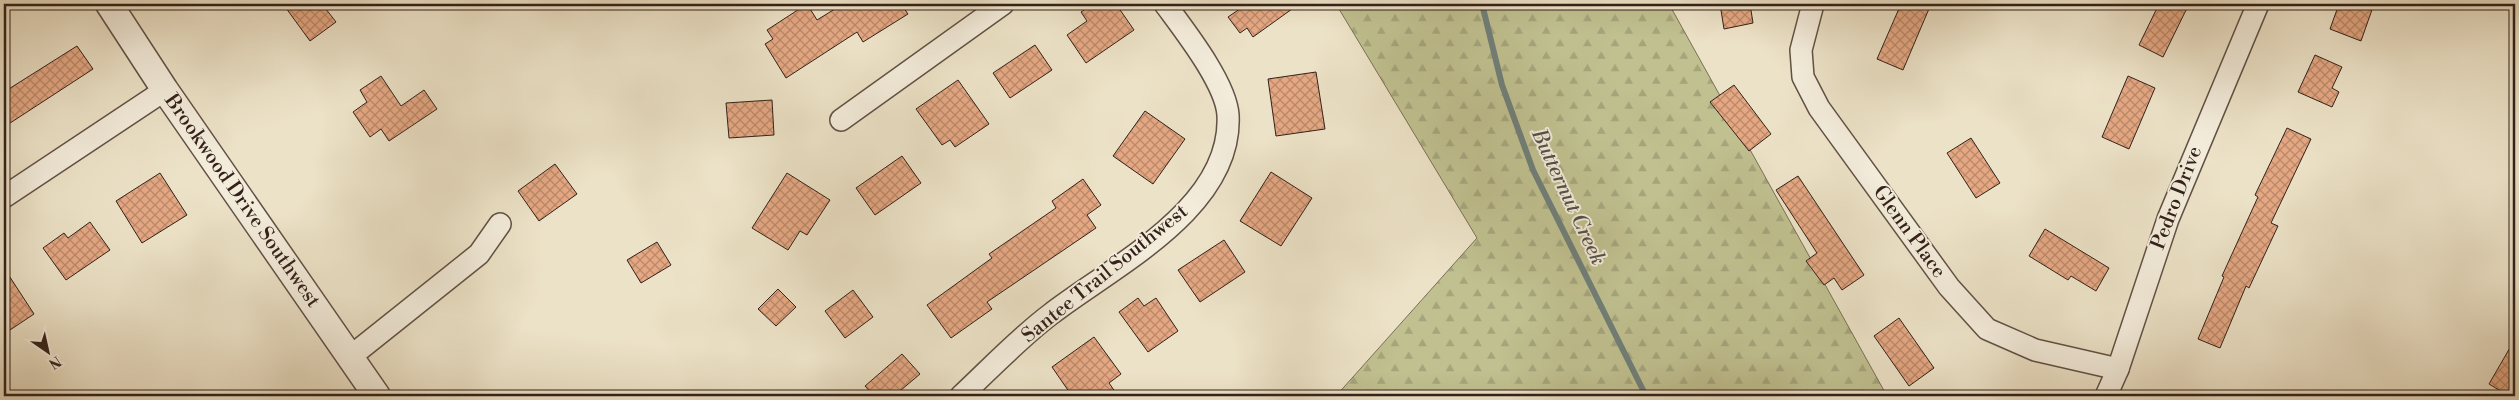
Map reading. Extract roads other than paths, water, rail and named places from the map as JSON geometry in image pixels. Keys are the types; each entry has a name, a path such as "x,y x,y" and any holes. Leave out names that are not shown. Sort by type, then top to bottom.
{"street":[{"name":"Brookwood Drive Southwest","path":"108,4 165,90 377,396"},
{"path":"841,120 1003,4"},
{"name":"Santee Trail Southwest","path":"961,396 1049,315 1158,237 1193,204 1213,175 1224,148 1228,114 1216,82 1203,57 1165,4"},
{"name":"Glenn Place","path":"1813,4 1801,50 1804,77 1807,85 1819,108 1949,287 1987,328 2035,350 2118,369"},
{"name":"Pedro Drive","path":"2106,396 2118,369 2168,219 2258,4"},
{"path":"4,197 165,90"},
{"path":"350,357 479,254 500,224"}],"waterway":[{"name":"Butternut Creek","path":"1482,4 1502,85 1533,170 1646,396"}]}
